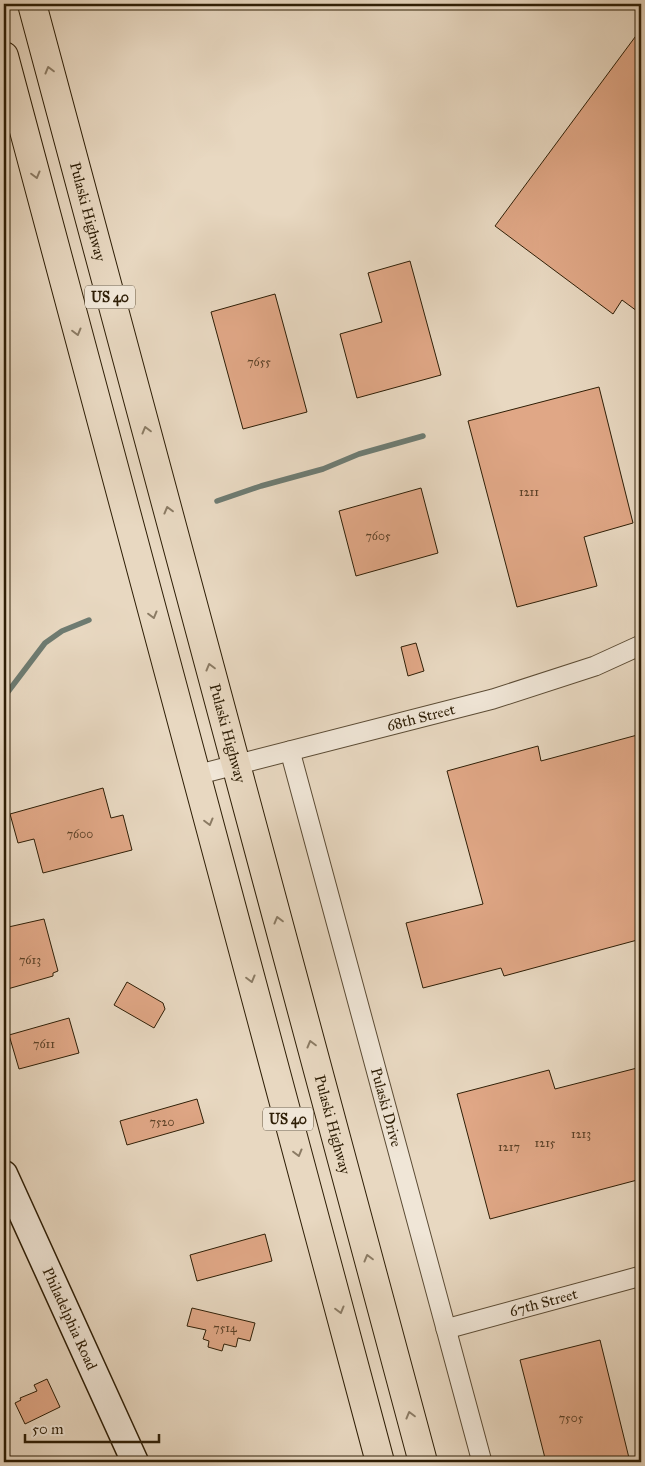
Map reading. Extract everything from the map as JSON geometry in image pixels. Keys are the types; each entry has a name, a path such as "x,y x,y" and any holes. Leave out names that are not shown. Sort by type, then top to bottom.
{"highway":[{"name":"Pulaski Highway","path":"32,4 423,1462"},
{"name":"US 40","path":"4,56 380,1462"}],"main road":[{"name":"Philadelphia Road","path":"4,1174 135,1462"}],"street":[{"name":"68th Street","path":"196,775 518,691 595,666 641,645"},
{"name":"Pulaski Drive","path":"290,751 482,1462"},
{"name":"67th Street","path":"446,1329 641,1276"}],"building":[{"path":"641,29 641,314 622,300 613,314 495,226"},
{"path":"410,261 441,375 357,398 340,334 382,322 368,273"},
{"path":"275,294 307,412 243,429 211,312"},
{"path":"599,387 633,523 584,537 597,586 517,607 468,421"},
{"path":"421,488 438,553 356,576 339,511"},
{"path":"416,643 424,671 408,676 401,647"},
{"path":"641,734 641,939 504,976 501,968 423,988 406,923 483,904 447,771 538,746 541,761"},
{"path":"103,788 111,818 123,815 132,850 43,873 34,839 18,843 10,814"},
{"path":"44,919 58,971 53,973 53,976 4,990 4,928"},
{"path":"127,982 163,1003 165,1009 154,1028 114,1005"},
{"path":"69,1018 79,1053 19,1069 9,1035"},
{"path":"641,1067 641,1179 490,1219 457,1094 549,1070 555,1089"},
{"path":"197,1099 204,1123 127,1145 120,1121"},
{"path":"265,1234 272,1261 197,1281 190,1255"},
{"path":"192,1308 255,1323 250,1341 238,1338 236,1347 224,1344 222,1351 208,1347 209,1341 203,1339 206,1330 187,1326"},
{"path":"600,1340 630,1462 546,1462 520,1360"},
{"path":"47,1379 60,1407 25,1424 15,1403 21,1400 20,1398 37,1391 34,1385"}],"waterway":[{"path":"217,501 261,486 323,469 359,454 423,436"},
{"path":"4,697 45,643 62,631 89,620"}]}
